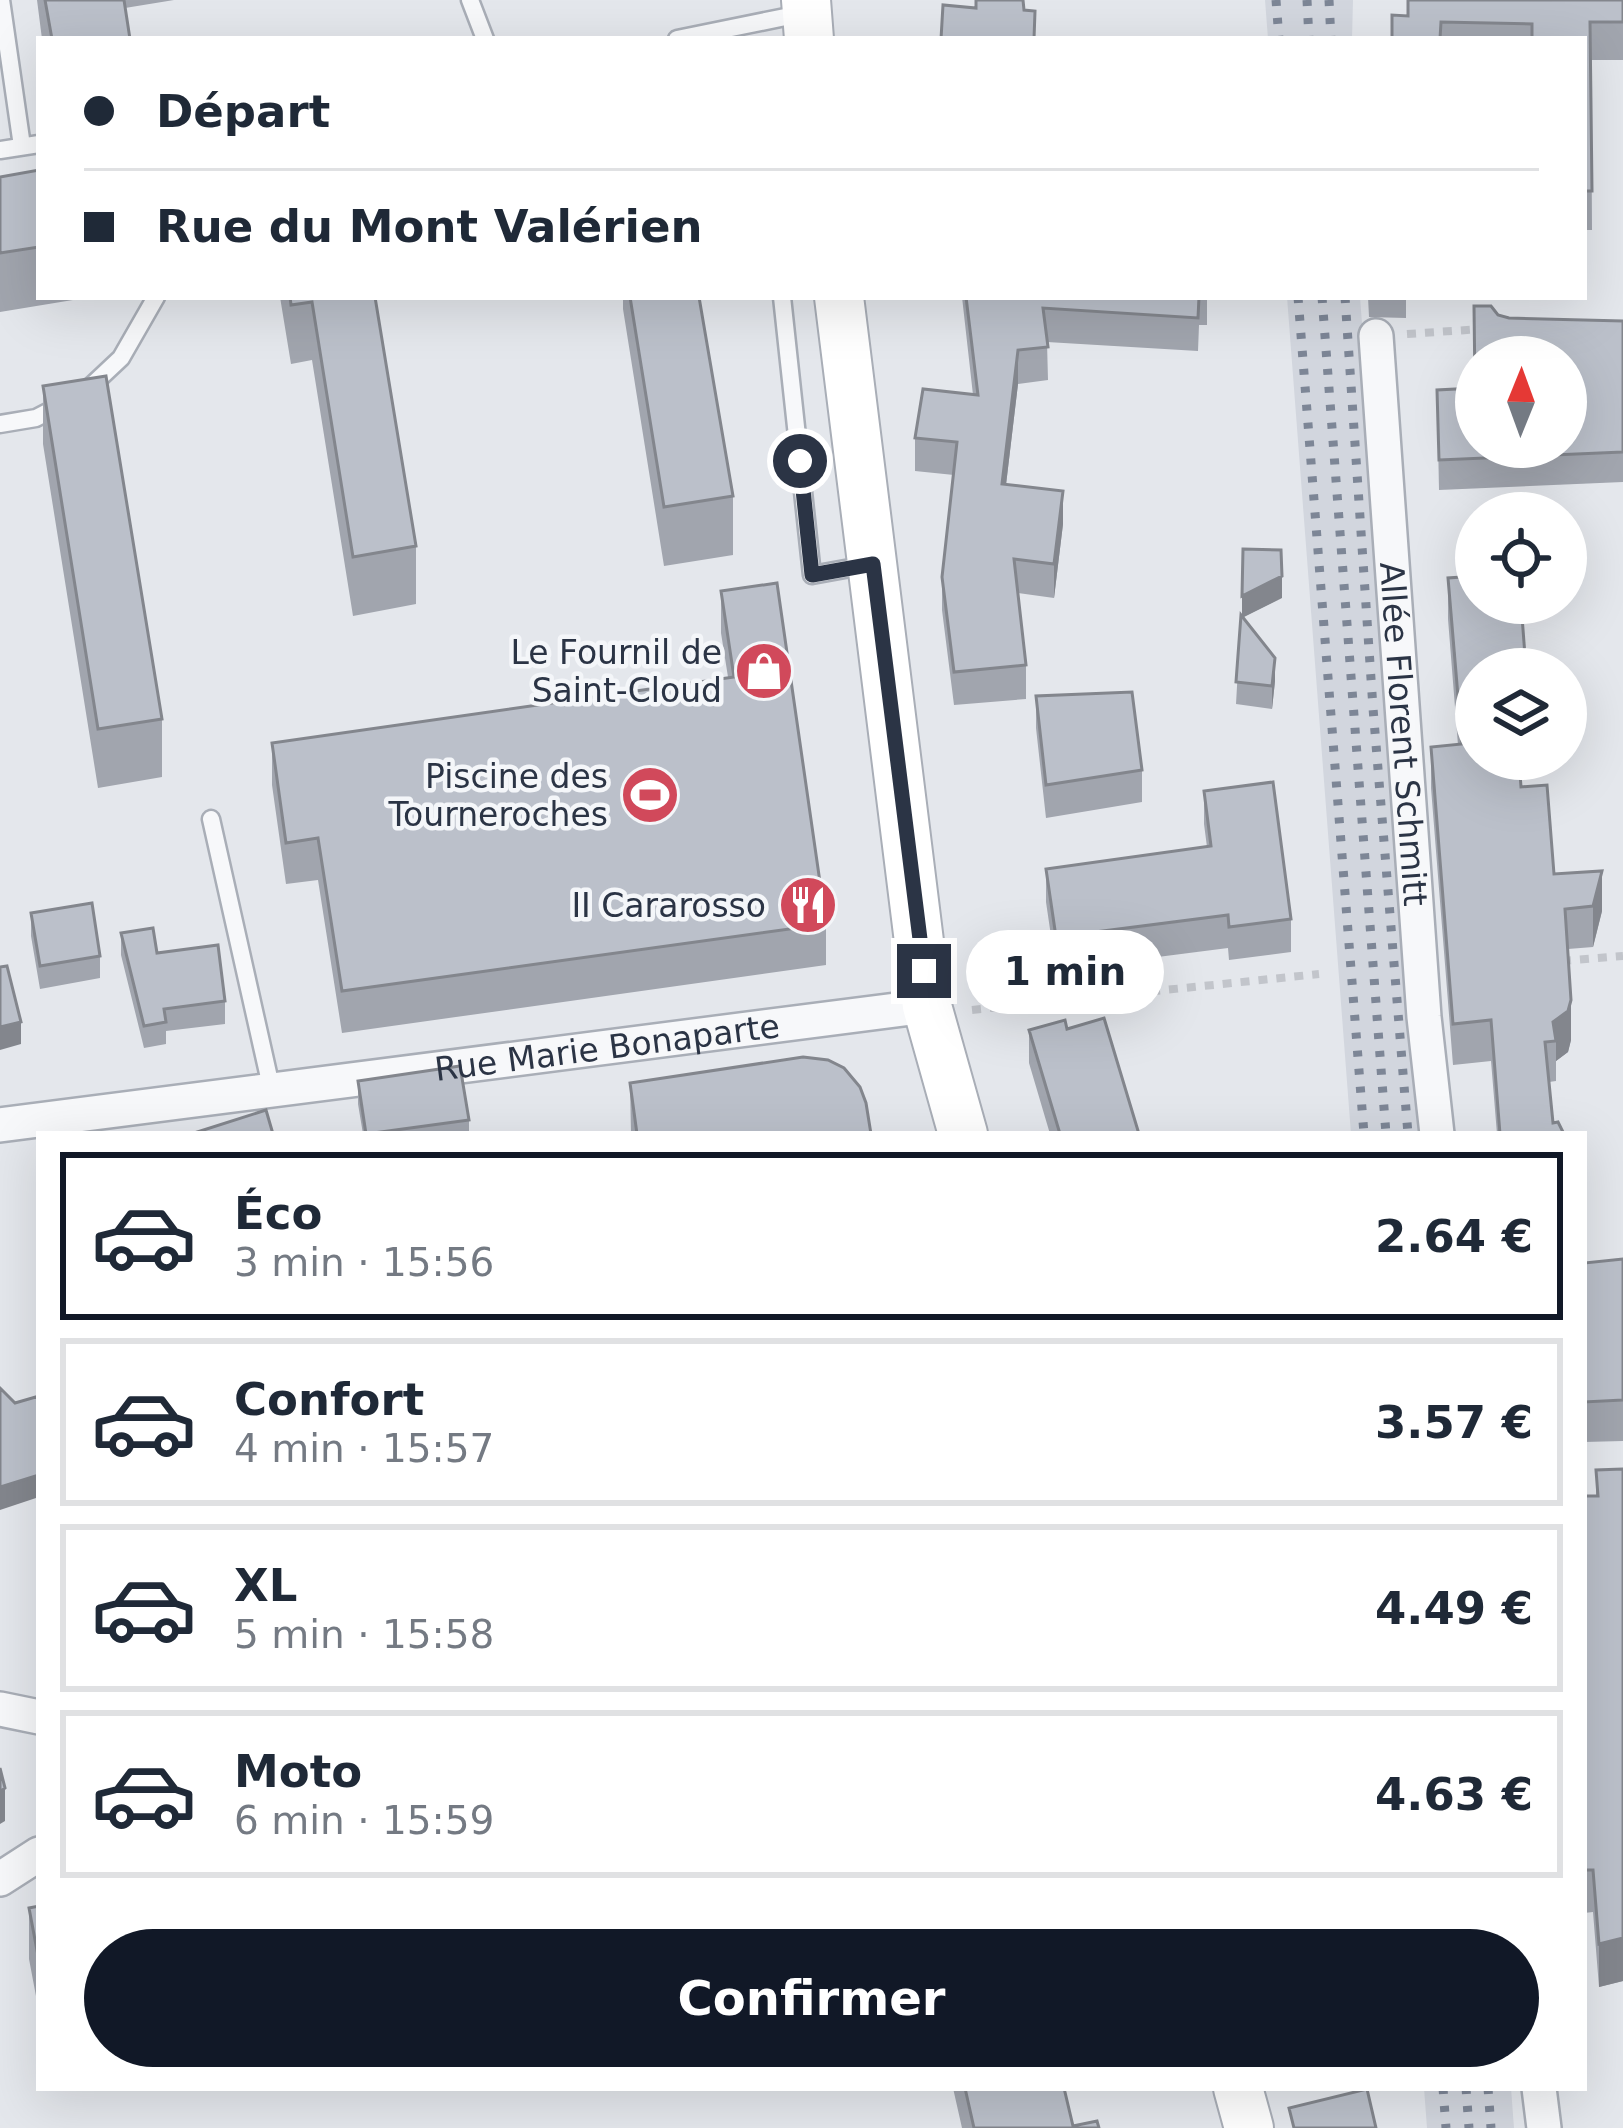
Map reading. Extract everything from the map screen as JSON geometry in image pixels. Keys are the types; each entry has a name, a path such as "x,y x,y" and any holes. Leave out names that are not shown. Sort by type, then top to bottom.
{"main road":[{"path":"839,300 873,564 949,1008 962,1131"},
{"path":"1239,2091 1249,2128"}],"street":[{"name":"Allée Florent Schmitt","path":"1376,336 1422,994 1437,1131"},
{"name":"Rue Marie Bonaparte","path":"0,1125 949,1008"},
{"path":"0,1708 36,1716"},
{"path":"0,1879 36,1856"},
{"path":"1539,2091 1544,2128"}],"lane":[{"path":"0,150 31,145 1,0"},
{"path":"470,0 484,36"},
{"path":"702,36 807,17"},
{"path":"0,424 35,418 83,394 121,358 154,300"},
{"path":"782,300 812,575 873,564"},
{"path":"211,819 272,1091"}],"path":[{"path":"1376,336 1488,329"},
{"path":"1557,961 1623,956"},
{"path":"949,1008 1318,974"}],"shaded area":[{"path":"1265,0 1353,0 1352,36 1268,36"},
{"path":"1287,300 1360,300 1423,1131 1351,1131"},
{"path":"1424,2091 1511,2091 1514,2128 1427,2128"}],"building":[{"path":"45,0 124,0 130,36 51,36"},
{"path":"976,0 1023,0 1024,10 1035,11 1034,36 941,36 943,5 976,8"},
{"path":"1408,0 1623,0 1623,22 1590,22 1592,191 1587,191 1587,36 1532,36 1532,24 1441,22 1440,36 1392,36 1392,15 1408,16"},
{"path":"36,171 36,247 0,253 0,177"},
{"path":"290,300 375,300 416,546 353,557 312,302 291,305"},
{"path":"630,300 700,300 733,496 664,507"},
{"path":"966,300 1199,300 1198,318 1043,308 1048,347 1018,350 1002,484 1063,491 1054,564 1014,559 1026,665 954,672 942,577 957,442 915,438 923,389 978,395"},
{"path":"1474,306 1491,306 1498,315 1509,318 1623,321 1623,452 1587,454 1587,336 1474,336"},
{"path":"106,376 162,719 98,729 43,386"},
{"path":"1455,389 1455,459 1439,460 1437,390"},
{"path":"1243,549 1281,550 1282,576 1242,596"},
{"path":"1448,578 1455,578 1455,624 1523,624 1524,648 1455,648 1455,661"},
{"path":"777,583 826,924 342,991 318,838 286,843 272,743 734,677 721,591"},
{"path":"1241,615 1275,658 1272,686 1236,682"},
{"path":"1132,692 1142,770 1046,785 1036,696"},
{"path":"1455,745 1455,780 1547,785 1554,874 1602,871 1593,906 1565,909 1571,1000 1568,1011 1553,1022 1556,1041 1545,1042 1553,1123 1558,1122 1562,1131 1500,1131 1491,1020 1453,1024 1431,747"},
{"path":"1273,782 1291,919 1229,927 1228,915 1056,937 1046,869 1211,846 1204,791"},
{"path":"92,903 100,956 40,966 31,913"},
{"path":"153,928 157,953 218,945 225,1001 164,1009 166,1022 144,1026 121,933"},
{"path":"7,966 21,1022 0,1027 0,967"},
{"path":"1104,1018 1138,1131 1059,1131 1029,1030 1065,1020 1067,1029"},
{"path":"803,1057 828,1060 844,1068 860,1087 871,1131 637,1131 630,1083"},
{"path":"460,1066 469,1120 366,1131 358,1081"},
{"path":"266,1110 272,1131 200,1131"},
{"path":"1623,1259 1623,1400 1587,1402 1587,1263"},
{"path":"0,1388 15,1403 36,1397 36,1476 0,1487"},
{"path":"1623,1469 1623,1938 1599,1944 1593,1870 1587,1870 1587,1496 1598,1496 1596,1470"},
{"path":"36,1907 36,1945 29,1908"},
{"path":"966,2091 1065,2091 1073,2126 1097,2121 1099,2128 974,2128"},
{"path":"1367,2091 1376,2128 1294,2128 1289,2108"}],"railway":[{"path":"1276,0 1279,36"},
{"path":"1307,0 1309,36"},
{"path":"1329,0 1331,36"},
{"path":"1298,300 1364,1131"},
{"path":"1322,300 1386,1131"},
{"path":"1345,300 1408,1131"},
{"path":"1443,2091 1446,2128"},
{"path":"1466,2091 1469,2128"},
{"path":"1488,2091 1491,2128"}],"place":[{"name":"Le Fournil de Saint-Cloud","path":"764,671"},
{"name":"Piscine des Tourneroches","path":"650,795"},
{"name":"II Cararosso","path":"808,905"}],"route":[{"path":"800,461 812,575 873,564 924,971"}]}
